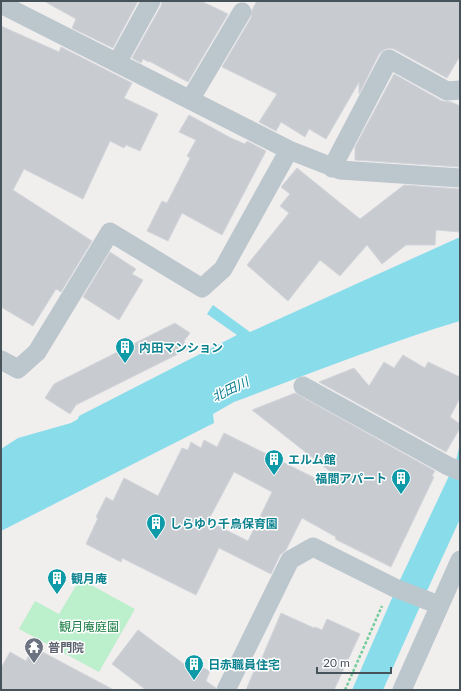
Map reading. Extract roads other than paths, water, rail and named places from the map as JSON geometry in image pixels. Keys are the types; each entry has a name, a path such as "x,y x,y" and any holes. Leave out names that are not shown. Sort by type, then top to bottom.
{"street":[{"path":"117,63 151,1"},
{"path":"1,4 289,150 332,168 340,170 460,178"},
{"path":"190,100 242,12"},
{"path":"332,168 389,59 447,91 460,90"},
{"path":"1,360 18,369 36,352 110,232 202,288 223,269 289,150"},
{"path":"303,386 456,469"},
{"path":"226,690 290,560 313,547 393,587 432,603"},
{"path":"402,690 432,603 458,573"}],"water":[{"name":"北田川","path":"460,237 460,321 374,349 234,402 213,414 214,423 1,531 1,449 18,438 71,423 78,419 79,416 237,335 207,314 213,305 250,332"},
{"path":"460,443 460,519 383,690 352,690 399,582 456,461"}],"place":[{"name":"内田マンション","path":"125,364"},
{"name":"エルム館","path":"274,476"},
{"name":"福間アパート","path":"401,495"},
{"name":"しらゆり千鳥保育園","path":"156,540"},
{"name":"観月庵","path":"57,595"},
{"name":"普門院","path":"34,664"},
{"name":"日赤職員住宅","path":"194,681"}],"park label":[{"name":"観月庵庭園","path":"89,626"}]}
